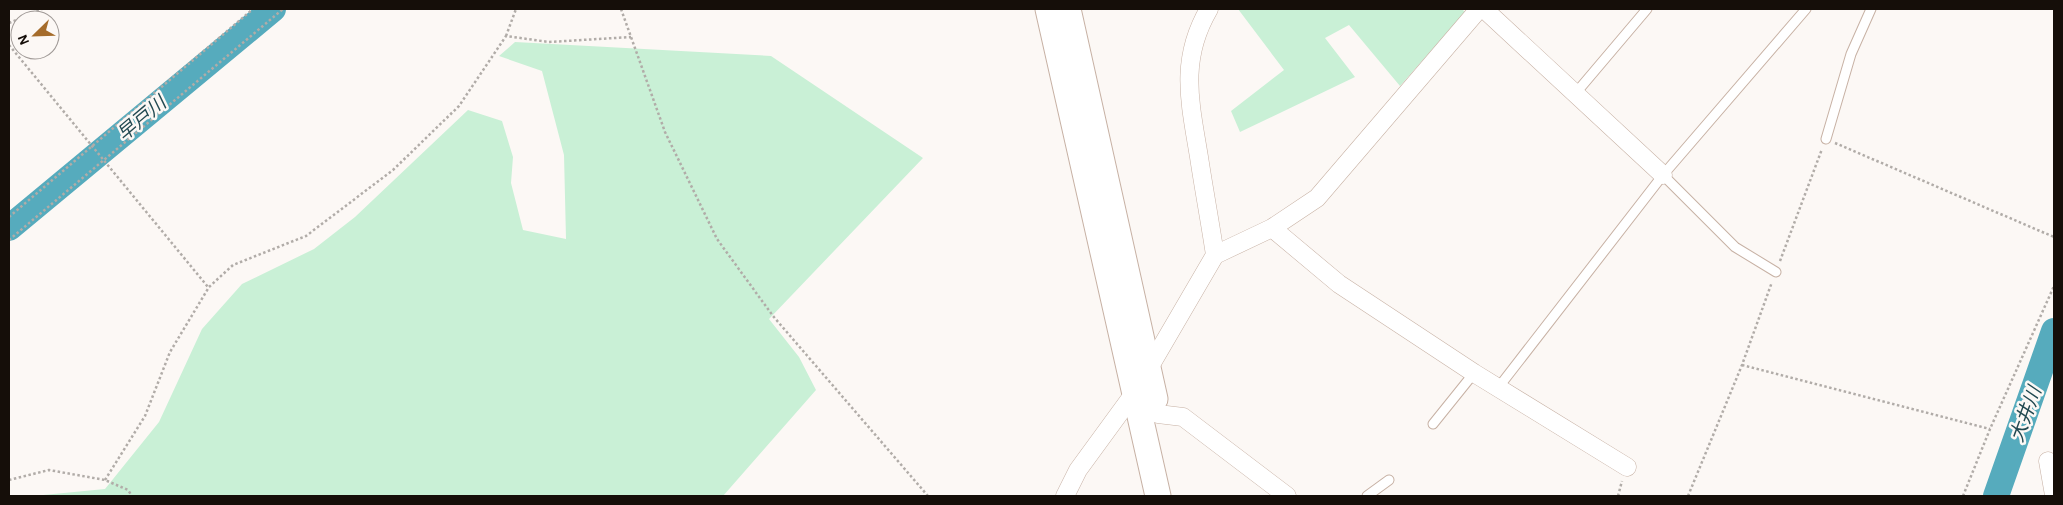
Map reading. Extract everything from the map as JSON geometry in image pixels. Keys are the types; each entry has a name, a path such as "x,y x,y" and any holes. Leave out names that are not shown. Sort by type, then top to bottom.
{"street":[{"path":"1048,9 1158,496"},
{"path":"1068,9 1176,496"},
{"path":"1209,9 1199,26 1190,58 1188,90 1215,255"},
{"path":"1065,496 1078,470 1135,392 1215,255 1272,228 1317,198 1479,9"},
{"path":"1484,9 1663,175"},
{"path":"1272,228 1339,284 1474,373 1626,467"},
{"path":"1158,414 1183,417 1287,496"},
{"path":"2048,460 2054,495"}],"lane":[{"path":"1575,94 1647,9"},
{"path":"1498,388 1663,175 1806,9"},
{"path":"1826,139 1851,54 1871,9"},
{"path":"1663,175 1735,247 1776,272"},
{"path":"1433,424 1474,373"},
{"path":"1366,496 1389,480"}],"path":[{"path":"9,23 42,9"},
{"path":"9,217 253,9"},
{"path":"9,240 283,9"},
{"path":"105,480 145,416 170,352 208,287 233,265 306,236 393,170 459,106 506,36 516,9"},
{"path":"621,9 665,132 717,239 773,316 928,496"},
{"path":"506,36 549,42 631,37"},
{"path":"9,45 208,287"},
{"path":"1688,496 1742,365 1826,139 2054,236"},
{"path":"1963,496 2054,286"},
{"path":"1742,365 1990,430"},
{"path":"9,480 49,470 105,480 128,490 132,496"}],"green space":[{"path":"1238,9 1462,9 1465,12 1400,86 1349,25 1325,38 1355,77 1240,132 1231,111 1284,70"},
{"path":"515,42 771,56 923,158 769,319 799,357 816,390 723,496 33,496 105,489 159,422 202,329 242,284 314,249 355,217 468,110 502,121 513,157 511,183 523,230 566,239 564,155 542,71 499,56"}],"waterway":[{"name":"早戸川","path":"9,228 273,9"},
{"name":"大井川","path":"1996,496 2054,331"}]}
